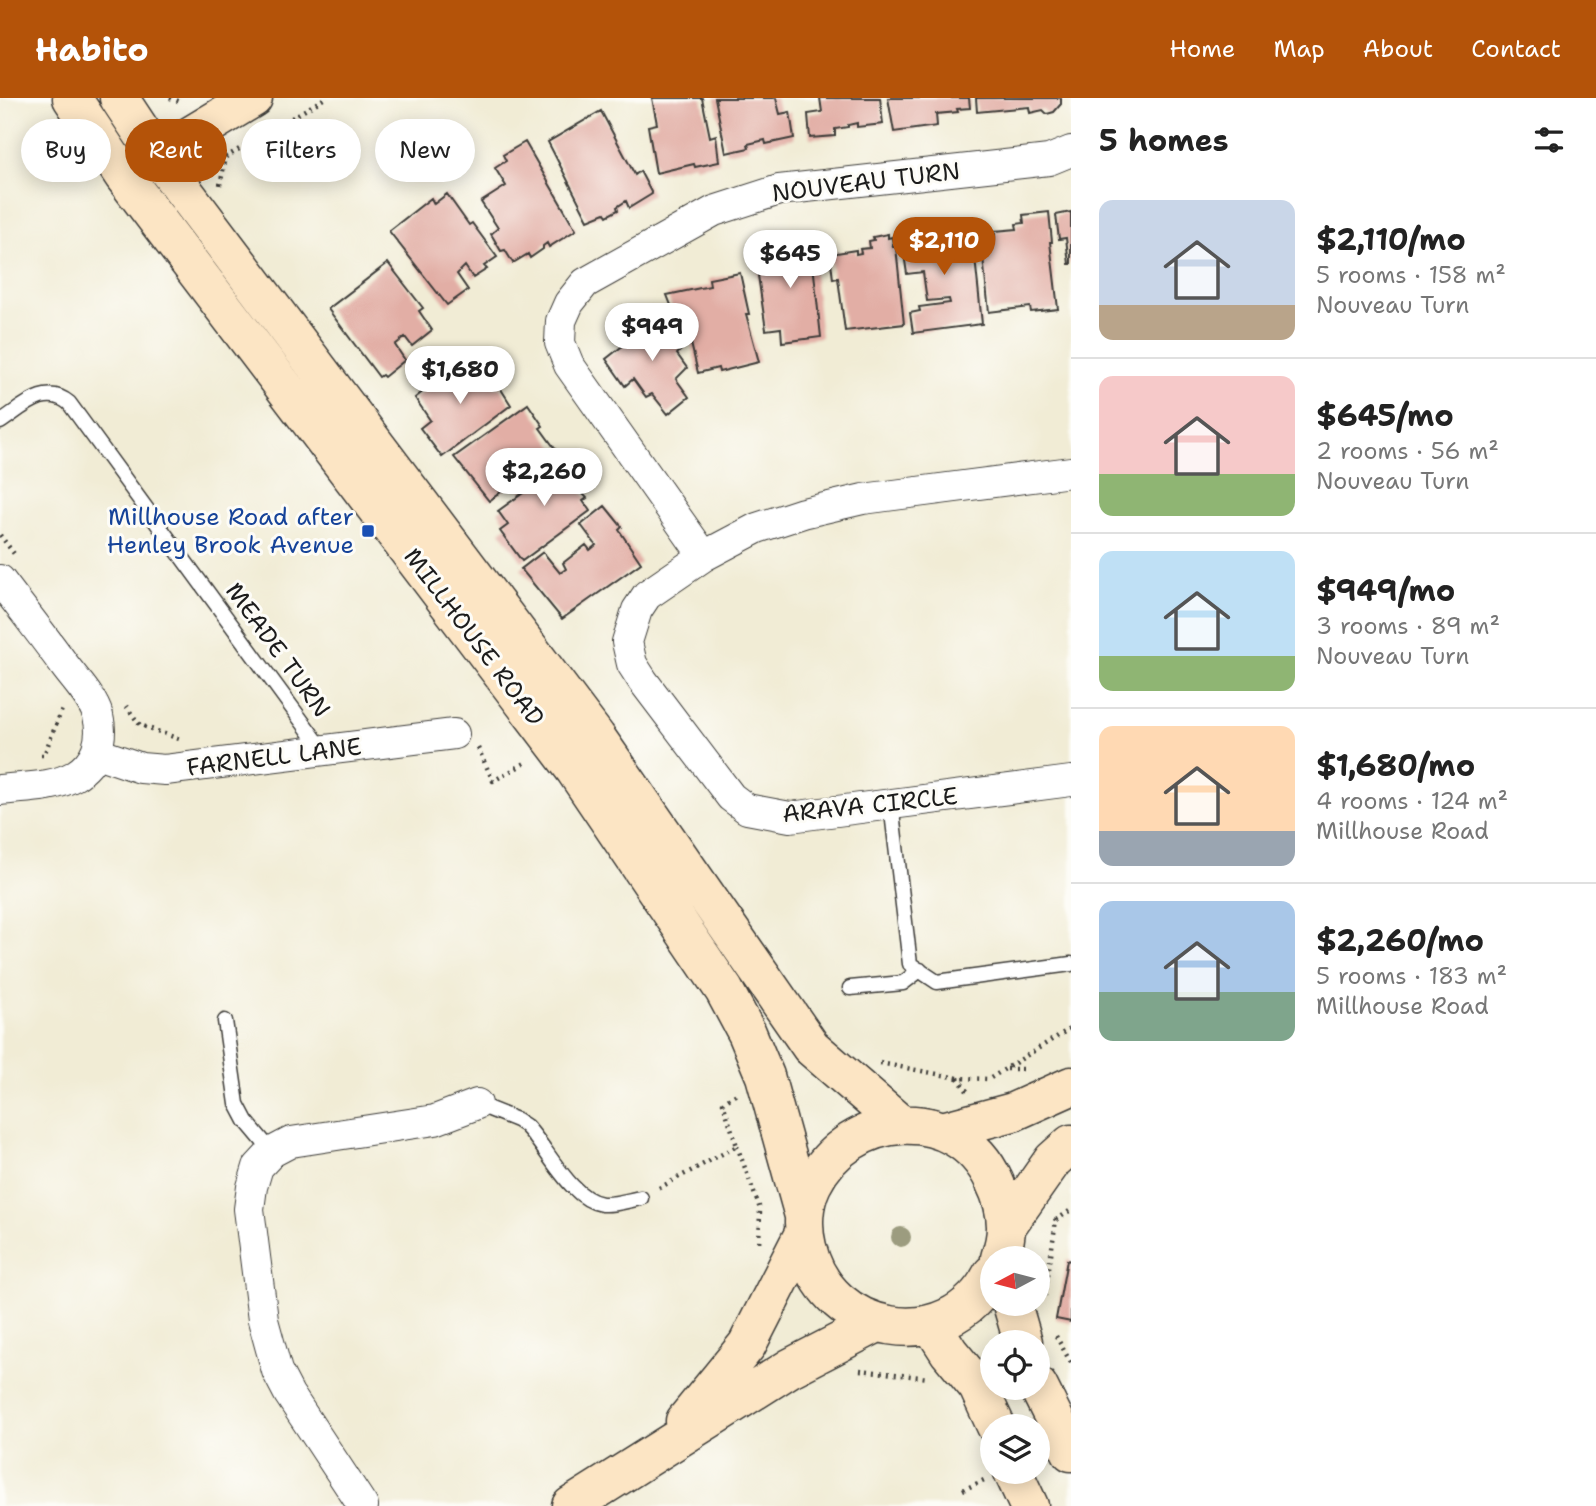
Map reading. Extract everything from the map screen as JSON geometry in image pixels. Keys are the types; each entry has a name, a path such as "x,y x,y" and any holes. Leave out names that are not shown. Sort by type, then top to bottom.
{"main road":[{"name":"MILLHOUSE ROAD","path":"72,98 123,175 575,770 724,990 747,1033 765,1076 804,1225"},
{"name":"MILLHOUSE ROAD","path":"119,98 133,119"},
{"path":"219,119 253,98"},
{"name":"MILLHOUSE ROAD","path":"177,182 596,737 811,1047 900,1124"},
{"path":"942,1131 1013,1112 1071,1086"},
{"path":"645,1458 693,1414 747,1345 804,1225 811,1188 825,1162 846,1143 872,1129 900,1124 942,1131 968,1147 989,1169 1002,1197 1000,1246"},
{"path":"1005,1246 1053,1160 1071,1144"},
{"path":"804,1225 811,1264 826,1290 849,1311 877,1323 895,1327 931,1324 961,1310 980,1293"},
{"path":"571,1506 790,1368 877,1323"},
{"path":"931,1324 978,1388 990,1414"},
{"path":"1045,1400 1071,1452"},
{"path":"1019,1484 1029,1506"}],"street":[{"name":"NOUVEAU TURN","path":"704,556 569,365 560,343 562,321 569,303 585,283 715,211 779,190 1049,160 1071,151"},
{"name":"ARAVA CIRCLE","path":"1071,472 863,499 803,513 757,528 704,556 647,595 637,610 627,642 632,664 731,797 747,809 790,817 1071,782"},
{"path":"0,790 47,785 72,777 85,768 97,753 101,731 97,712 8,568"},
{"name":"FARNELL LANE","path":"97,753 141,768 165,770 463,736"},
{"path":"363,1506 289,1394 277,1371 263,1320 249,1209 251,1187 258,1167 272,1152 291,1142 435,1120 477,1104"}],"lane":[{"name":"MEADE TURN","path":"0,422 48,394 60,395 69,403 323,751"},
{"path":"891,804 910,964 937,982 1071,964"},
{"path":"850,988 903,983 920,970"},
{"path":"225,1021 237,1104 246,1121 272,1152"},
{"path":"477,1104 526,1126 574,1189 588,1199 604,1204 641,1198"}],"path":[{"path":"0,535 8,568"},
{"path":"124,702 140,725 184,742"},
{"path":"33,756 44,755 64,704"},
{"path":"463,736 493,781 527,762"},
{"path":"641,1198 737,1146 723,1103 765,1076"},
{"path":"1047,1246 1056,1220 1071,1210"},
{"path":"1050,1346 1071,1363"}],"building":[{"path":"652,98 702,98 710,137 716,135 719,162 695,167 694,164 656,173 648,126 657,124"},
{"path":"715,98 776,98 780,114 790,112 794,138 766,144 765,140 748,144 749,148 726,153"},
{"path":"820,98 880,98 883,124 857,127 857,123 835,129 835,136 810,138 808,114 822,112"},
{"path":"888,98 969,98 970,108 936,114 937,126 894,132"},
{"path":"976,98 1061,98 1061,104 1054,112 1047,114 1043,110 1030,113 1029,107 977,112"},
{"path":"601,111 635,175 640,171 652,194 629,208 626,201 617,207 618,210 607,216 605,213 588,220 548,142"},
{"path":"525,142 576,230 549,247 547,243 530,258 528,254 513,263 505,250 501,251 491,234 498,228 481,202 506,186 495,168 506,161 503,155"},
{"path":"447,194 497,257 484,266 487,269 473,278 465,266 457,274 468,290 447,305 389,231 431,198 434,204"},
{"path":"1049,212 1058,309 1031,312 1030,307 989,312 981,239 995,238 995,231 1017,229 1016,224 1024,223 1023,215"},
{"path":"1071,212 1069,264 1066,238 1059,239 1056,215"},
{"path":"927,223 928,235 972,229 982,324 913,333 910,313 920,311 919,307 950,303 949,299 927,301 923,272 907,274 900,227"},
{"path":"888,234 888,238 892,237 893,247 896,247 904,324 845,331 838,278 833,279 830,254 856,250 856,254 861,253 860,249 870,248 869,241 874,240 873,237"},
{"path":"817,238 819,264 813,264 821,337 782,342 781,328 766,330 755,255 785,248 785,251 792,251 791,242"},
{"path":"388,263 423,308 419,311 432,330 412,346 405,337 395,345 405,360 384,377 379,377 328,309"},
{"path":"740,273 749,314 746,314 759,362 719,372 718,368 698,373 686,322 678,323 667,295 710,286 709,279"},
{"path":"651,311 681,350 677,354 687,368 676,379 689,397 668,414 652,394 646,397 633,379 625,386 606,359 639,333 634,325"},
{"path":"480,359 496,381 492,383 495,388 499,386 511,405 442,457 420,428 430,420 415,398 456,365 462,373"},
{"path":"528,404 543,426 540,428 556,450 489,501 454,457"},
{"path":"566,454 583,475 573,483 587,498 583,501 590,511 522,561 500,531 508,525 498,511 523,493 520,489"},
{"path":"605,506 622,527 619,530 641,563 562,619 521,569 543,552 560,573 566,569 563,563 586,545 590,550 596,545 581,525"},
{"path":"1067,1260 1071,1261 1071,1322 1056,1319"}],"place":[{"name":"Millhouse Road after Henley Brook Avenue","path":"368,531"}]}
